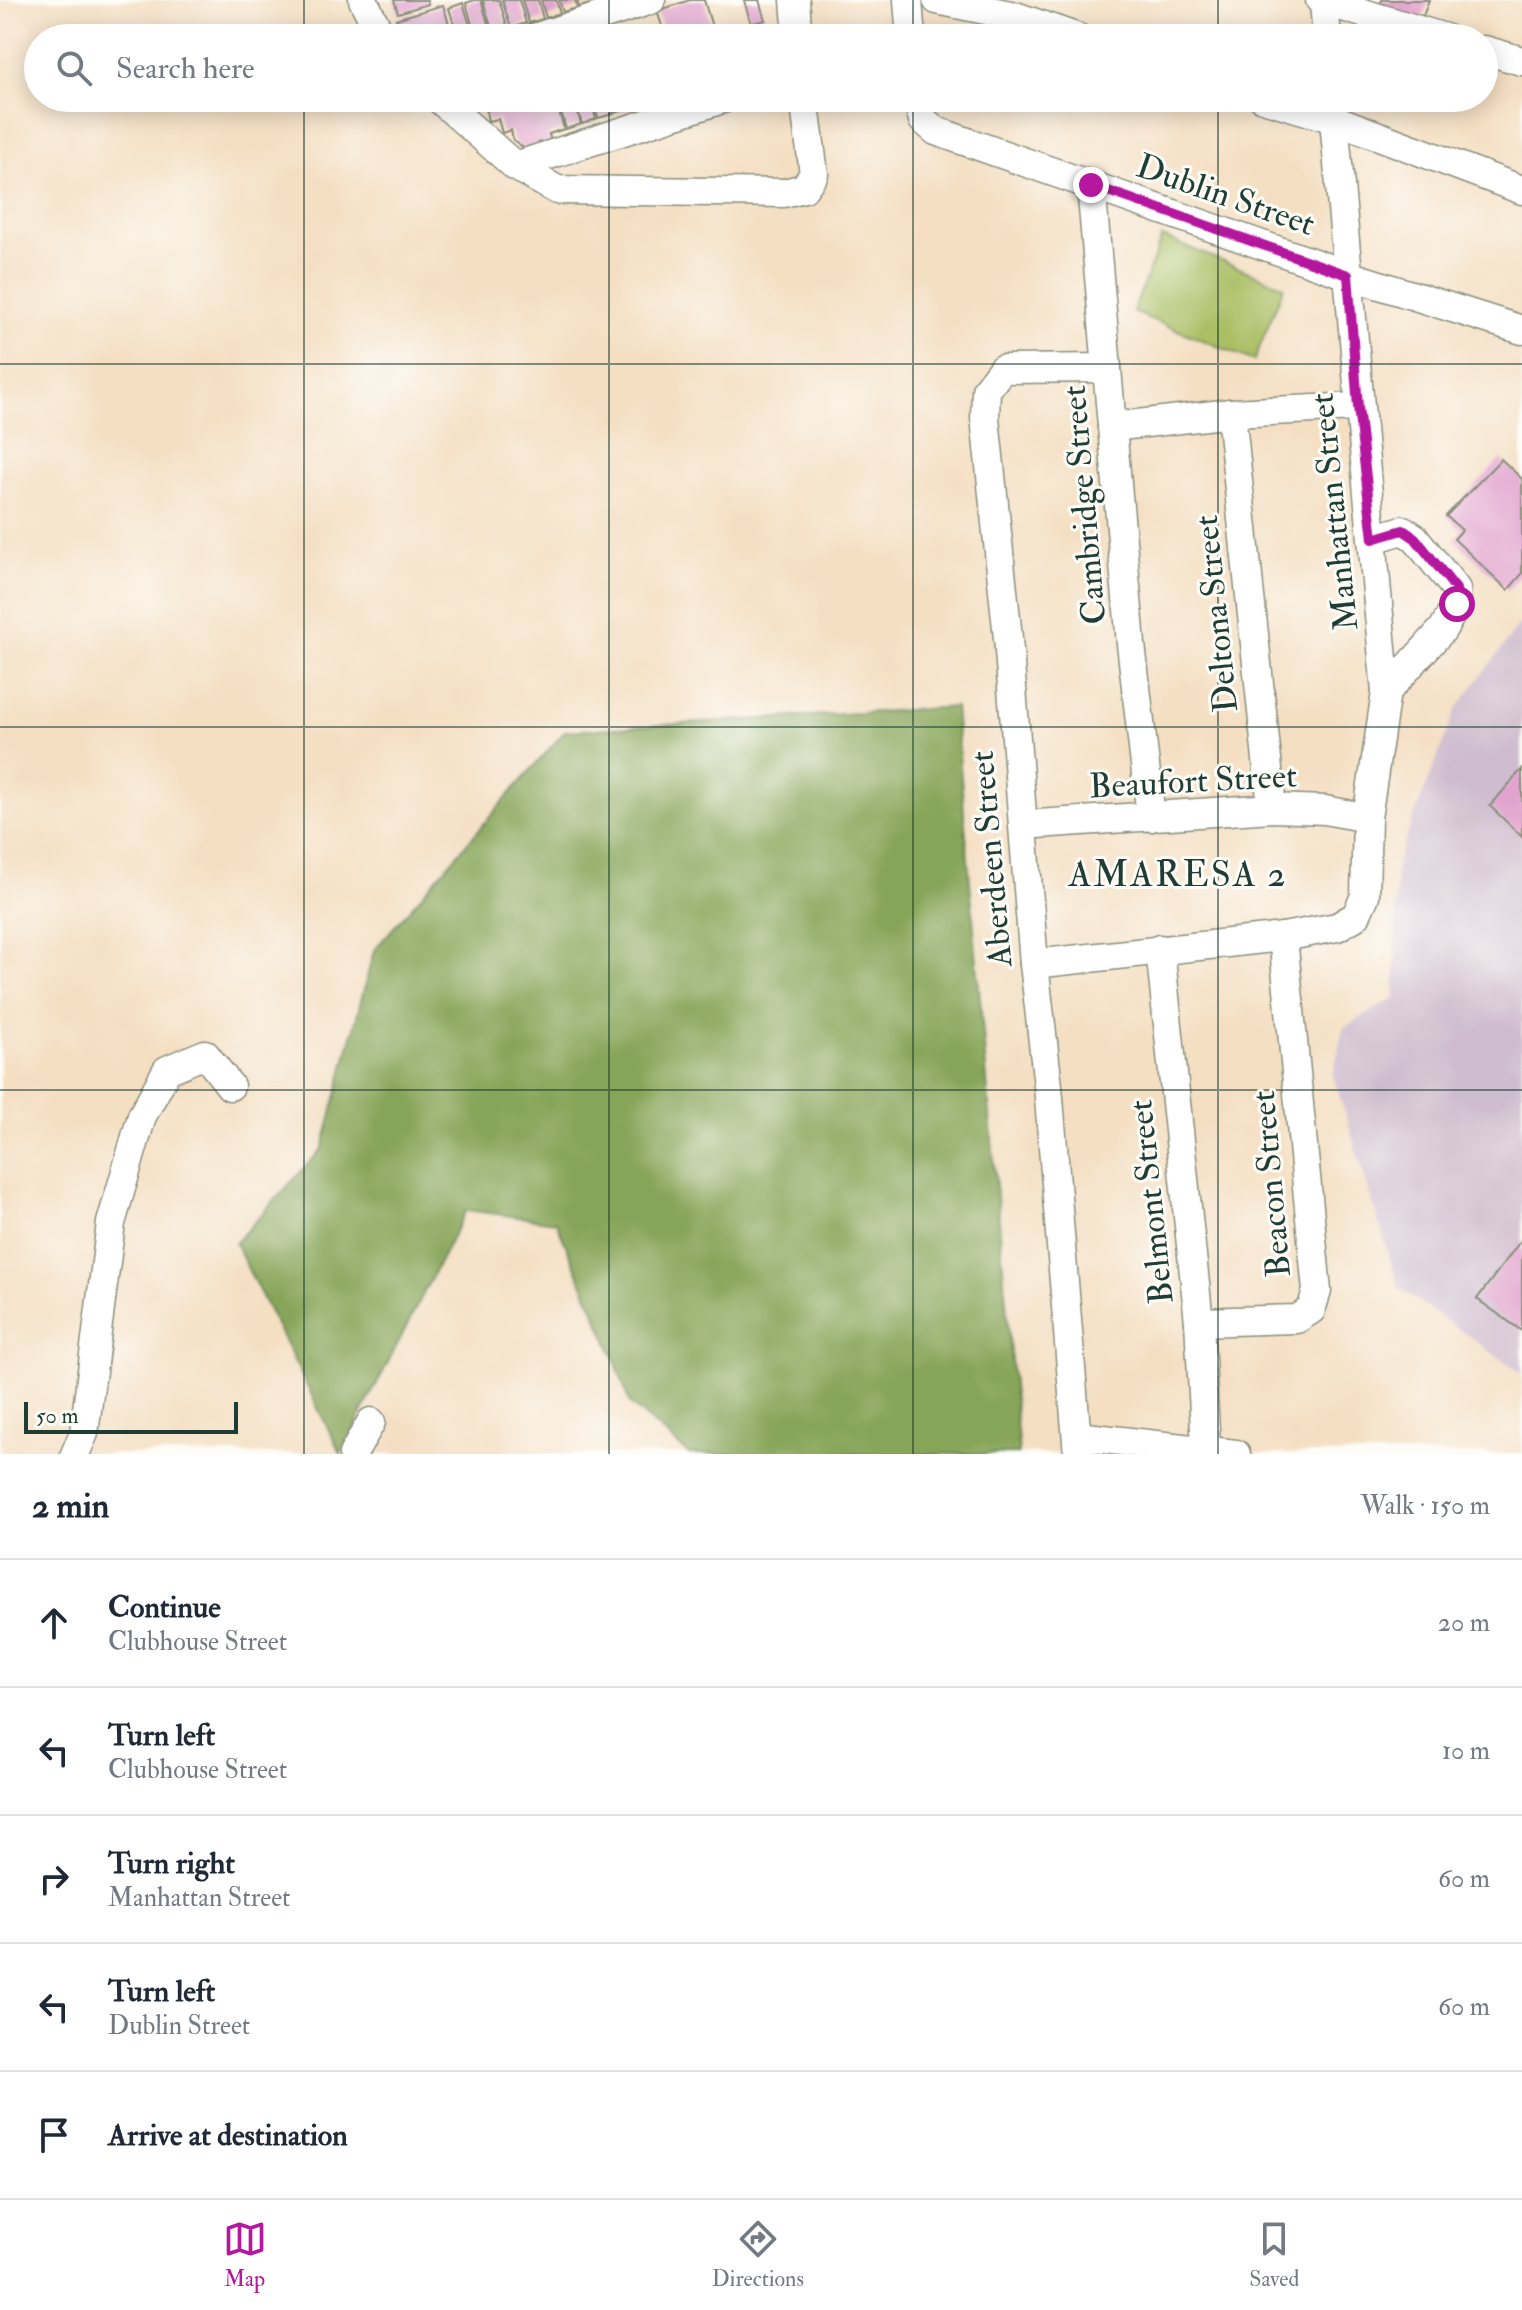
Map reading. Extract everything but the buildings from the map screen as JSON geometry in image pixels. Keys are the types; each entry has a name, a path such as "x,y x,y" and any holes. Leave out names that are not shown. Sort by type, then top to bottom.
{"street":[{"path":"363,0 375,24"},
{"path":"577,24 651,0"},
{"path":"795,0 797,24"},
{"path":"908,0 910,24"},
{"path":"937,0 1015,16 1038,24"},
{"path":"1325,24 1322,1 1398,24"},
{"path":"1498,54 1522,61"},
{"path":"454,112 515,166 557,190 784,193 804,188 814,174 806,112"},
{"path":"515,166 683,112"},
{"name":"Dublin Street","path":"921,112 923,120 936,131 1348,275 1522,330"},
{"name":"Manhattan Street","path":"1283,937 1337,927 1356,916 1365,896 1367,818 1386,692 1333,112"},
{"path":"1342,112 1522,190"},
{"name":"Cambridge Street","path":"1091,185 1131,644 1151,817"},
{"name":"Aberdeen Street","path":"1078,1445 1008,638 985,418 986,390 1002,369 1107,368"},
{"path":"1112,427 1231,413 1358,407"},
{"name":"Deltona Street","path":"1231,413 1272,808"},
{"path":"1373,539 1403,530 1415,538 1456,589 1457,604 1443,629 1386,692"},
{"name":"Beaufort Street","path":"1023,825 1272,808 1325,810 1367,818"},
{"path":"1034,964 1283,937"},
{"name":"Beacon Street","path":"1199,1322 1297,1319 1311,1310 1317,1291 1283,937"},
{"name":"Belmont Street","path":"1160,949 1199,1322 1206,1449"},
{"path":"75,1454 84,1433 111,1223 142,1116 167,1070 205,1054 230,1086"},
{"path":"353,1454 371,1422"},
{"path":"1078,1445 1206,1449 1236,1454"}],"shaded area":[{"path":"1522,621 1522,1373 1399,1288 1333,1075 1343,1028 1395,998 1396,863 1456,710"}],"green space":[{"path":"1162,237 1284,286 1254,361 1133,312"},
{"path":"955,707 1019,1454 689,1454 630,1404 613,1354 556,1222 466,1210 341,1454 235,1243 323,1148 374,950 565,731"}],"district":[{"name":"AMARESA 2","path":"1178,873"}],"route":[{"path":"1091,185 1348,275 1358,407 1373,539 1403,530 1415,538 1456,589 1457,604"}]}
